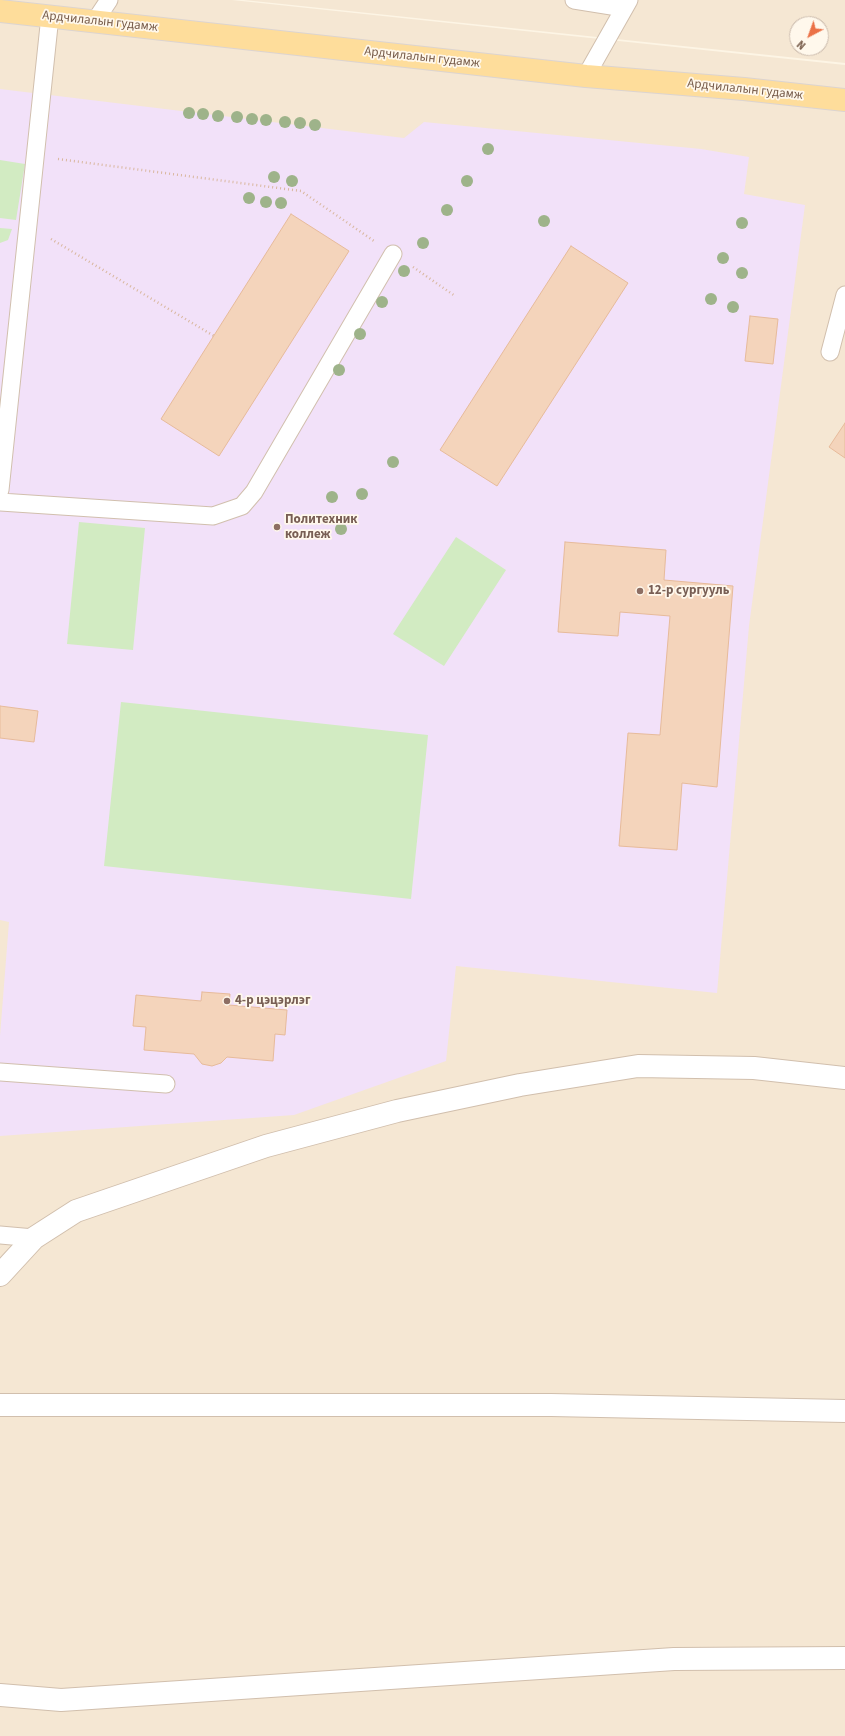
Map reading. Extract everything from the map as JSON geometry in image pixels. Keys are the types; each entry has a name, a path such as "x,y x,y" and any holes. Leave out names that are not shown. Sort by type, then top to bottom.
{"main road":[{"name":"Ардчилалын гудамж","path":"0,11 586,76 744,89 845,100"}],"street":[{"path":"0,1276 34,1238 76,1211 266,1146 398,1111 520,1086 638,1066 754,1068 845,1078"},
{"path":"0,1405 551,1406 845,1411"},
{"path":"0,1695 62,1700 674,1659 845,1658"}],"lane":[{"path":"95,21 109,0"},
{"path":"574,0 622,3 586,76"},
{"path":"0,490 50,16"},
{"path":"0,502 213,516 242,506 254,492 393,254"},
{"path":"830,352 845,295"},
{"path":"0,1072 166,1084"},
{"path":"0,1235 34,1238"}],"path":[{"path":"36,156 301,191 455,296"},
{"path":"29,226 214,336"}],"shaded area":[{"path":"0,0 232,0 845,65 845,1736 0,1736"},
{"path":"244,0 845,0 845,63"},
{"name":"Политехник коллеж","path":"0,89 404,138 424,122 701,149 749,157 744,194 805,205 749,626 717,993 456,966 446,1061 294,1115 0,1136 0,1036 9,922 0,920"}],"green space":[{"path":"0,160 25,164 16,220 0,218"},
{"path":"0,228 12,229 8,240 0,243"},
{"path":"79,522 145,528 133,650 67,644"},
{"path":"456,537 506,570 444,666 393,634"},
{"path":"121,702 428,735 411,899 104,866"}],"building":[{"path":"291,214 349,251 219,456 161,419"},
{"path":"571,246 628,283 497,486 440,450"},
{"path":"750,316 778,319 773,364 745,361"},
{"path":"845,423 845,458 829,447"},
{"path":"565,542 666,550 664,580 733,586 717,787 682,783 677,850 619,846 628,733 660,735 670,616 620,612 618,636 558,632"},
{"path":"0,706 38,711 34,742 0,738"},
{"path":"202,992 230,994 229,1005 287,1010 285,1035 275,1034 273,1061 227,1057 221,1063 212,1066 202,1064 194,1054 144,1050 146,1027 133,1026 136,995 201,1001"}],"place":[{"name":"Политехник коллеж","path":"277,527"},
{"name":"12-р сургууль","path":"640,591"},
{"name":"4-р цэцэрлэг","path":"227,1001"}]}
